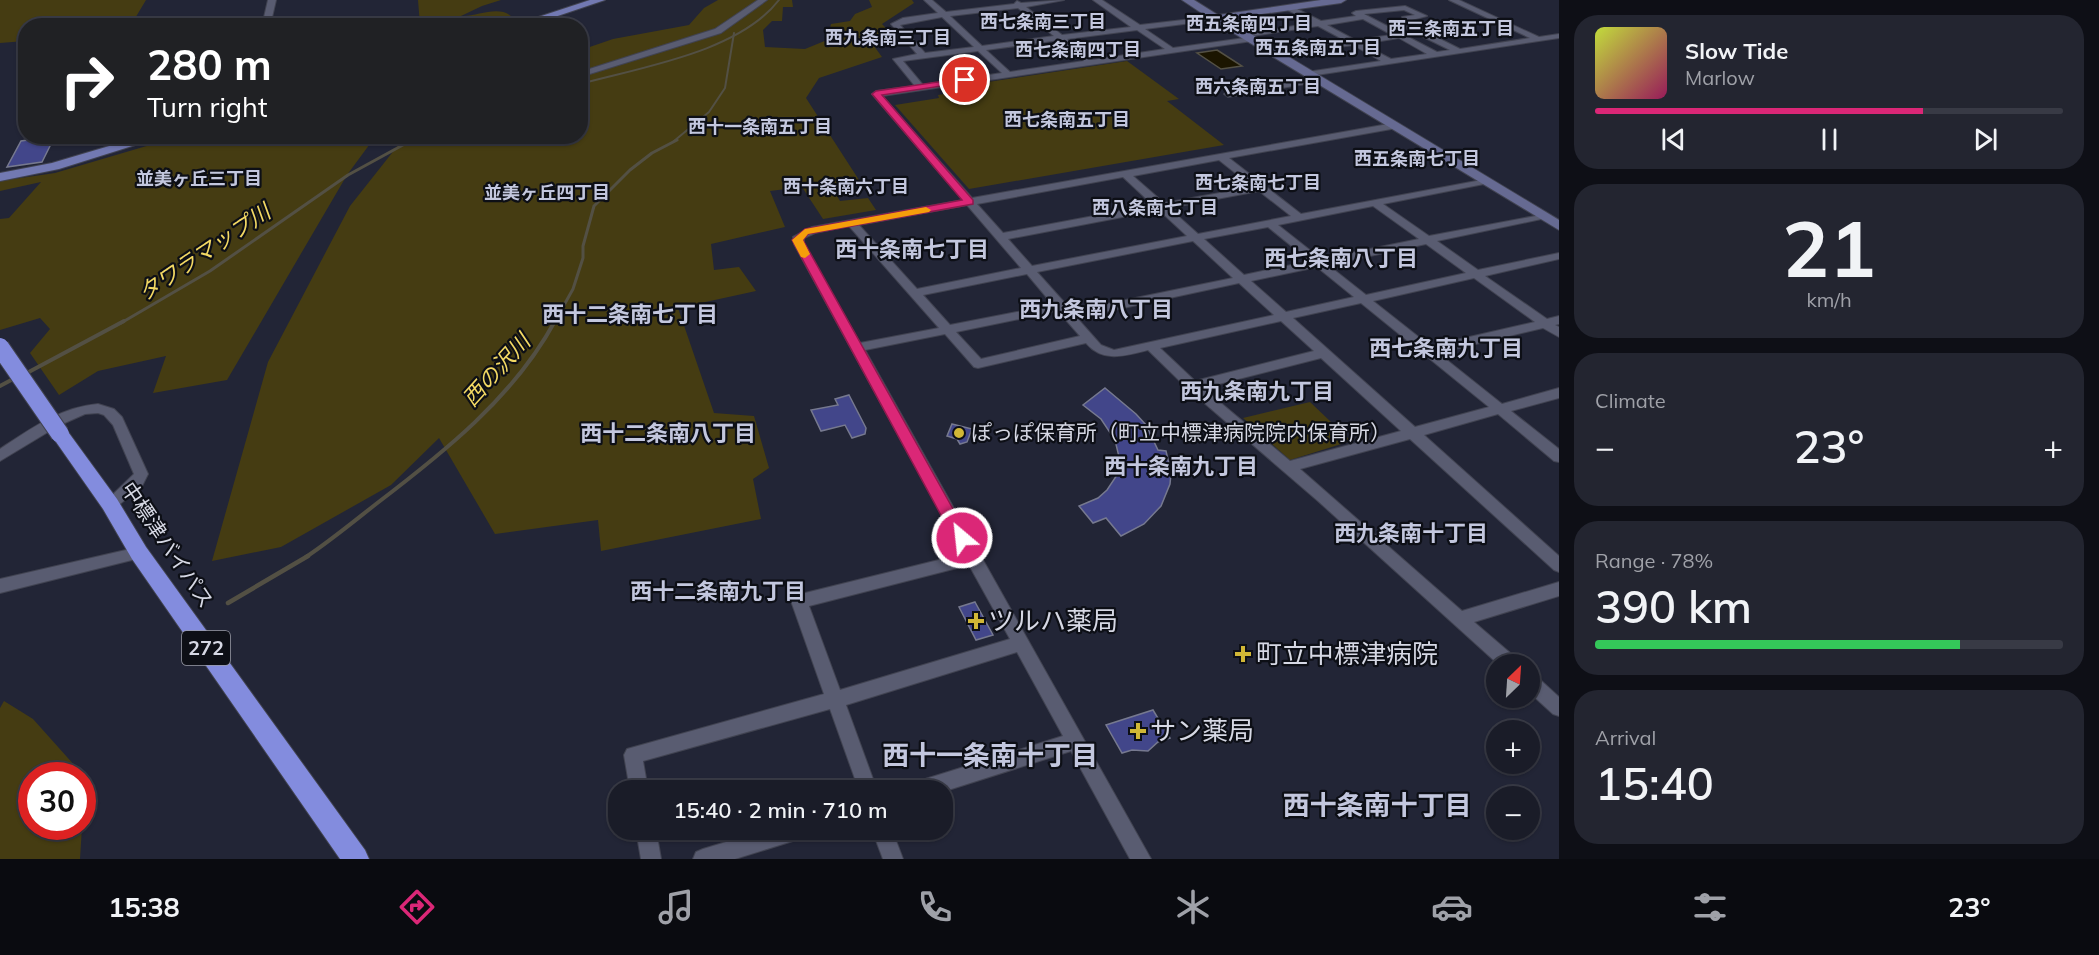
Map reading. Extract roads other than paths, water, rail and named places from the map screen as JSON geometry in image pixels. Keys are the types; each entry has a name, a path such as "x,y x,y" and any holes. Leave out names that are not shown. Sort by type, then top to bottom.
{"highway":[{"name":"中標津バイパス","path":"0,346 110,504 139,553 356,859"}],"main road":[{"path":"542,18 600,0"},
{"path":"1186,0 1559,226"},
{"path":"1215,18 1341,0"},
{"path":"0,177 54,166 130,144"}],"street":[{"path":"268,18 272,0"},
{"path":"588,72 718,31 763,0"},
{"path":"928,0 1008,74"},
{"path":"922,56 895,24 903,20 1017,3 1060,0"},
{"path":"1097,0 1171,50"},
{"path":"1453,0 1538,39"},
{"path":"1017,3 1090,62"},
{"path":"1289,7 1388,61"},
{"path":"1436,54 1356,13 1405,8 1423,16 1404,20 1404,24 1458,51"},
{"path":"1364,17 1171,50 876,94 1097,348 1113,354 1282,315 1559,256"},
{"path":"921,87 897,60 1215,18"},
{"path":"1276,54 1400,36"},
{"path":"1228,94 1388,61 1559,36"},
{"path":"1141,859 797,240 805,232 1394,126"},
{"path":"1221,157 1300,218"},
{"path":"1125,174 1559,565"},
{"path":"912,293 1484,181"},
{"path":"1000,237 1261,188"},
{"path":"1375,203 1559,333"},
{"path":"856,348 946,330 1241,279 1542,216"},
{"path":"852,224 978,364 1089,338"},
{"path":"1271,224 1559,457"},
{"path":"1428,351 1559,320"},
{"path":"1151,346 1193,386 1287,466 1499,654"},
{"path":"1193,386 1324,353"},
{"path":"1287,466 1559,393"},
{"path":"0,456 66,416 92,408 106,410 118,420 141,474 137,482 110,504"},
{"path":"0,586 139,553"},
{"path":"864,780 799,601 972,558"},
{"path":"1460,620 1559,589"},
{"path":"637,780 633,755 834,700 1020,643"},
{"path":"1540,691 1559,708"},
{"path":"951,780 1076,741"},
{"path":"648,840 651,859"},
{"path":"703,859 764,840"},
{"path":"886,840 893,859"}],"waterway":[{"name":"タワラマップ川","path":"733,36 762,18 779,0"},
{"name":"タワラマップ川","path":"588,82 660,64 733,36"},
{"name":"西の沢川","path":"674,141 709,112 725,88 733,36"},
{"name":"西の沢川","path":"554,323 573,289 583,258 583,246 594,206 630,170 652,153 677,140"},
{"name":"タワラマップ川","path":"121,323 210,271 348,175 405,144"},
{"name":"タワラマップ川","path":"25,374 124,321"},
{"name":"西の沢川","path":"306,557 426,465 475,422 519,374 555,321"},
{"name":"タワラマップ川","path":"0,386 15,378"},
{"name":"西の沢川","path":"228,603 308,556"}],"place":[{"name":"ぽっぽ保育所（町立中標津病院院内保育所）","path":"959,433"},
{"name":"ツルハ薬局","path":"976,621"},
{"name":"町立中標津病院","path":"1243,654"},
{"name":"サン薬局","path":"1138,731"}],"district":[{"name":"西七条南三丁目","path":"1043,22"},
{"name":"西五条南四丁目","path":"1249,24"},
{"name":"西三条南五丁目","path":"1451,29"},
{"name":"西九条南三丁目","path":"888,38"},
{"name":"西五条南五丁目","path":"1318,48"},
{"name":"西七条南四丁目","path":"1078,50"},
{"name":"西六条南五丁目","path":"1258,87"},
{"name":"西七条南五丁目","path":"1067,120"},
{"name":"西十一条南五丁目","path":"760,127"},
{"name":"西五条南七丁目","path":"1417,159"},
{"name":"並美ヶ丘三丁目","path":"199,179"},
{"name":"西七条南七丁目","path":"1258,183"},
{"name":"西十条南六丁目","path":"846,187"},
{"name":"並美ヶ丘四丁目","path":"547,193"},
{"name":"西八条南七丁目","path":"1155,208"},
{"name":"西十条南七丁目","path":"912,249"},
{"name":"西七条南八丁目","path":"1341,258"},
{"name":"西九条南八丁目","path":"1096,309"},
{"name":"西十二条南七丁目","path":"630,314"},
{"name":"西七条南九丁目","path":"1446,348"},
{"name":"西九条南九丁目","path":"1257,391"},
{"name":"西十二条南八丁目","path":"668,433"},
{"name":"西十条南九丁目","path":"1181,466"},
{"name":"西九条南十丁目","path":"1411,533"},
{"name":"西十二条南九丁目","path":"718,591"},
{"name":"西十一条南十丁目","path":"990,756"},
{"name":"西十条南十丁目","path":"1377,806"}]}
